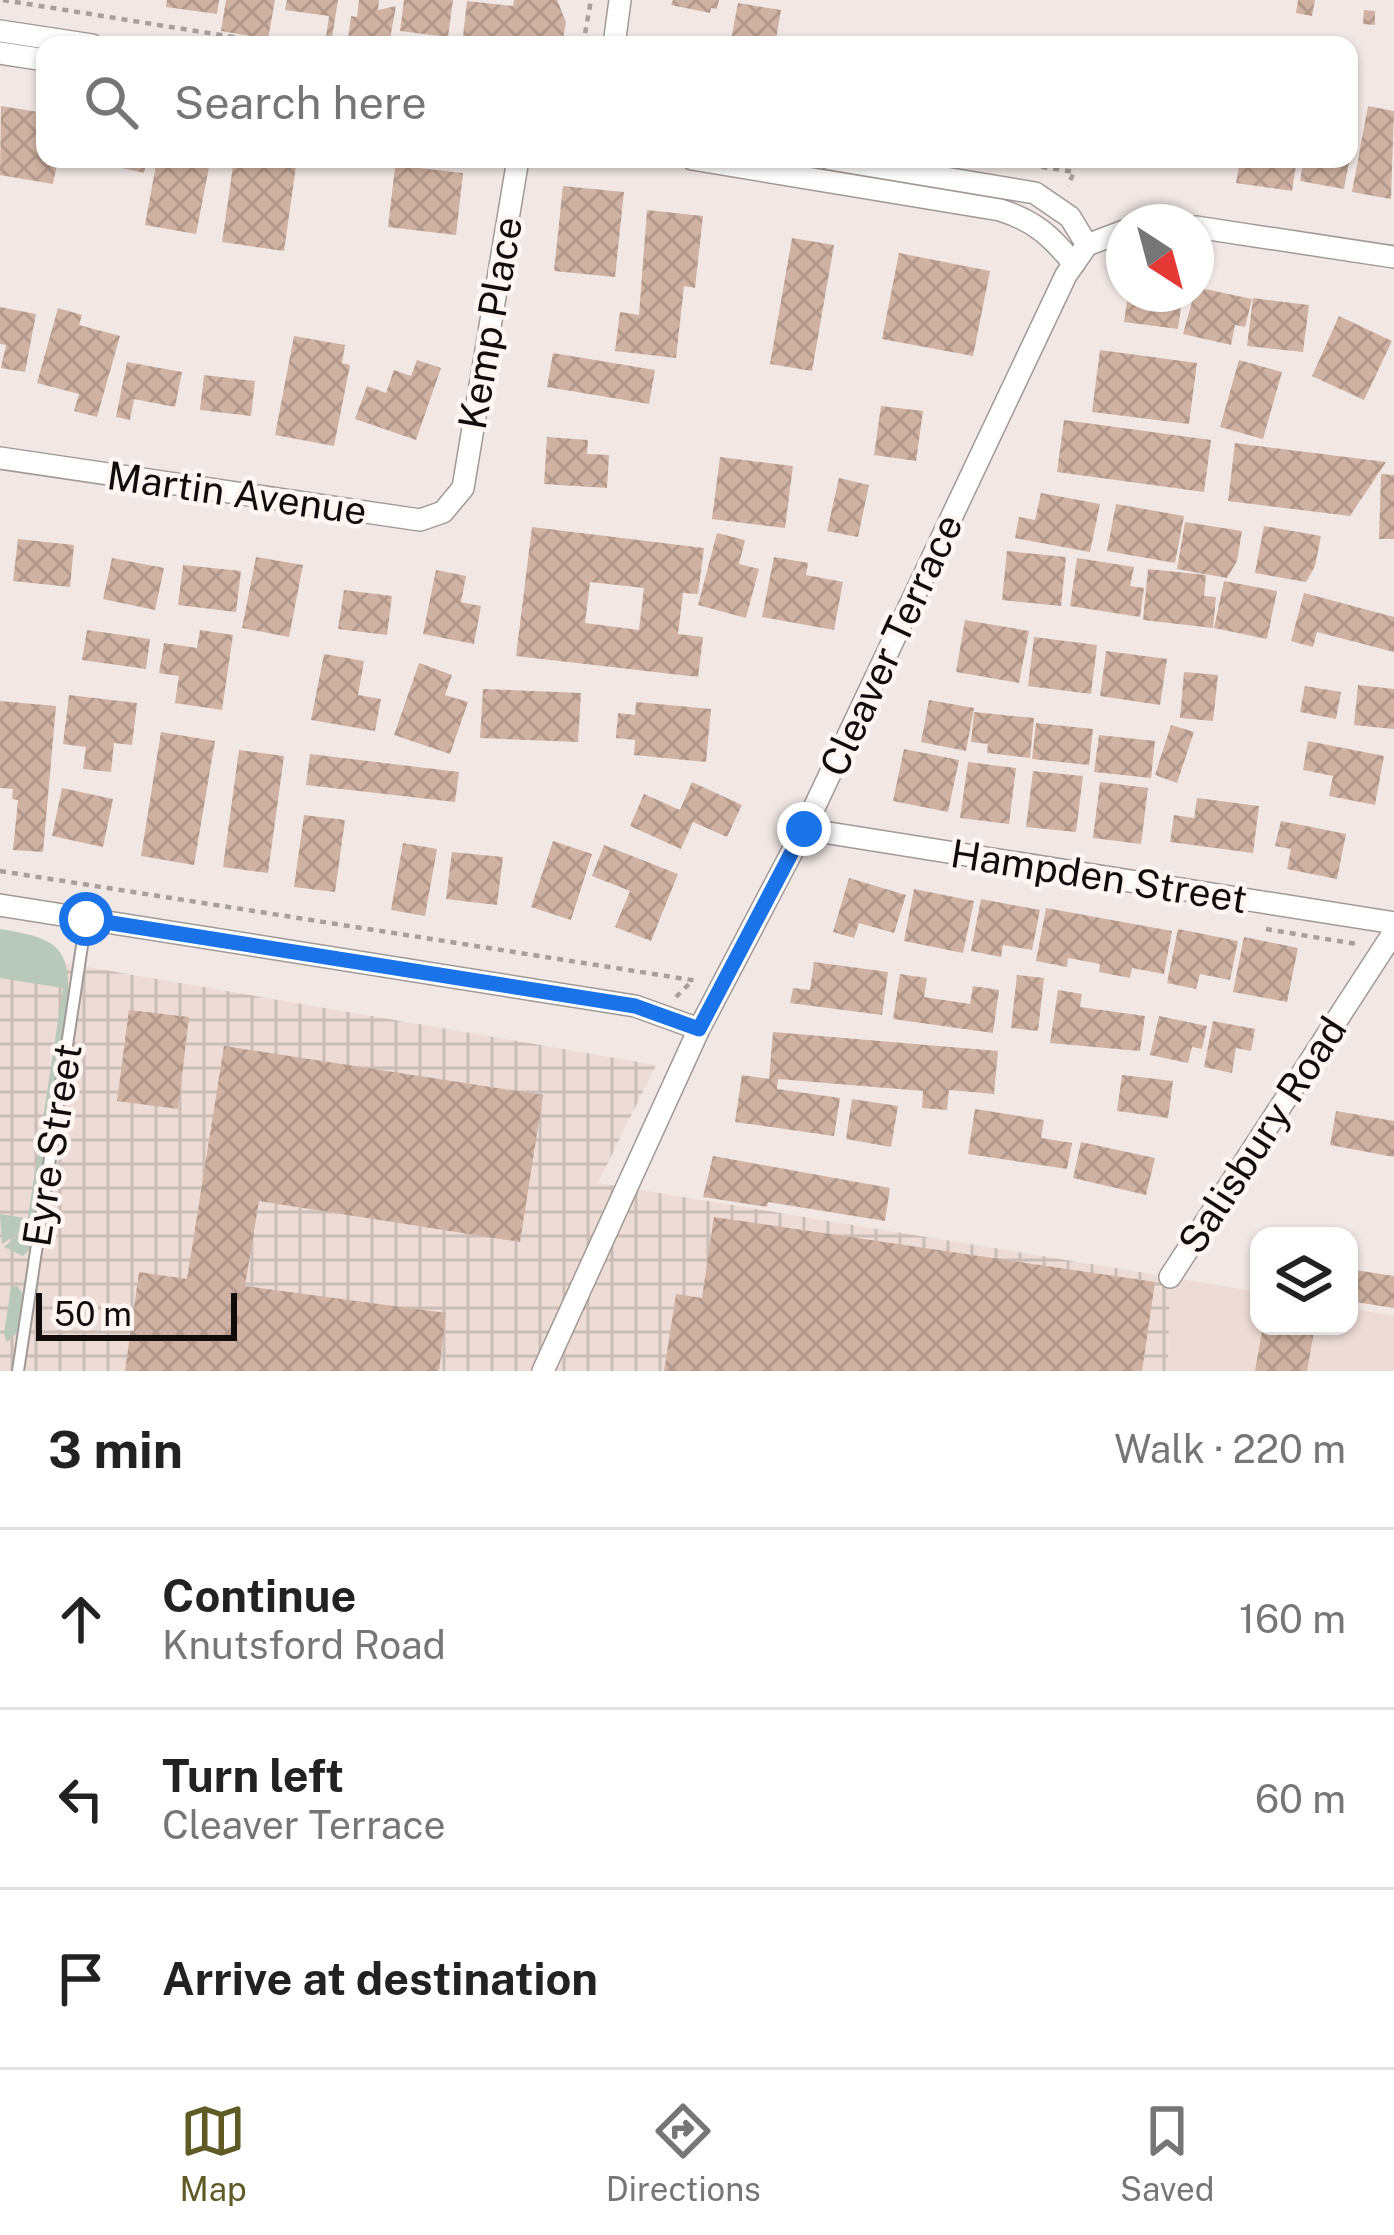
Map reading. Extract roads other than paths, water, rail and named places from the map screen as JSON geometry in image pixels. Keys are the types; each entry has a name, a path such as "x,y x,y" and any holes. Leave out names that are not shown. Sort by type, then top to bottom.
{"street":[{"path":"615,36 620,0"},
{"path":"0,31 36,36"},
{"path":"0,52 36,58"},
{"name":"Kemp Place","path":"463,488 516,168"},
{"path":"746,168 1000,210 1029,219 1080,254"},
{"path":"884,168 1035,193 1070,217 1080,254"},
{"path":"1214,230 1394,257"},
{"path":"1080,254 1106,240"},
{"name":"Cleaver Terrace","path":"543,1371 699,1029 804,829 1080,254"},
{"name":"Martin Avenue","path":"0,458 420,520 443,512 463,488"},
{"name":"Hampden Street","path":"804,829 1394,927"},
{"path":"0,905 635,1006 699,1029"},
{"name":"Salisbury Road","path":"1170,1277 1394,927"}],"lane":[{"name":"Eyre Street","path":"18,1371 86,919"}]}
